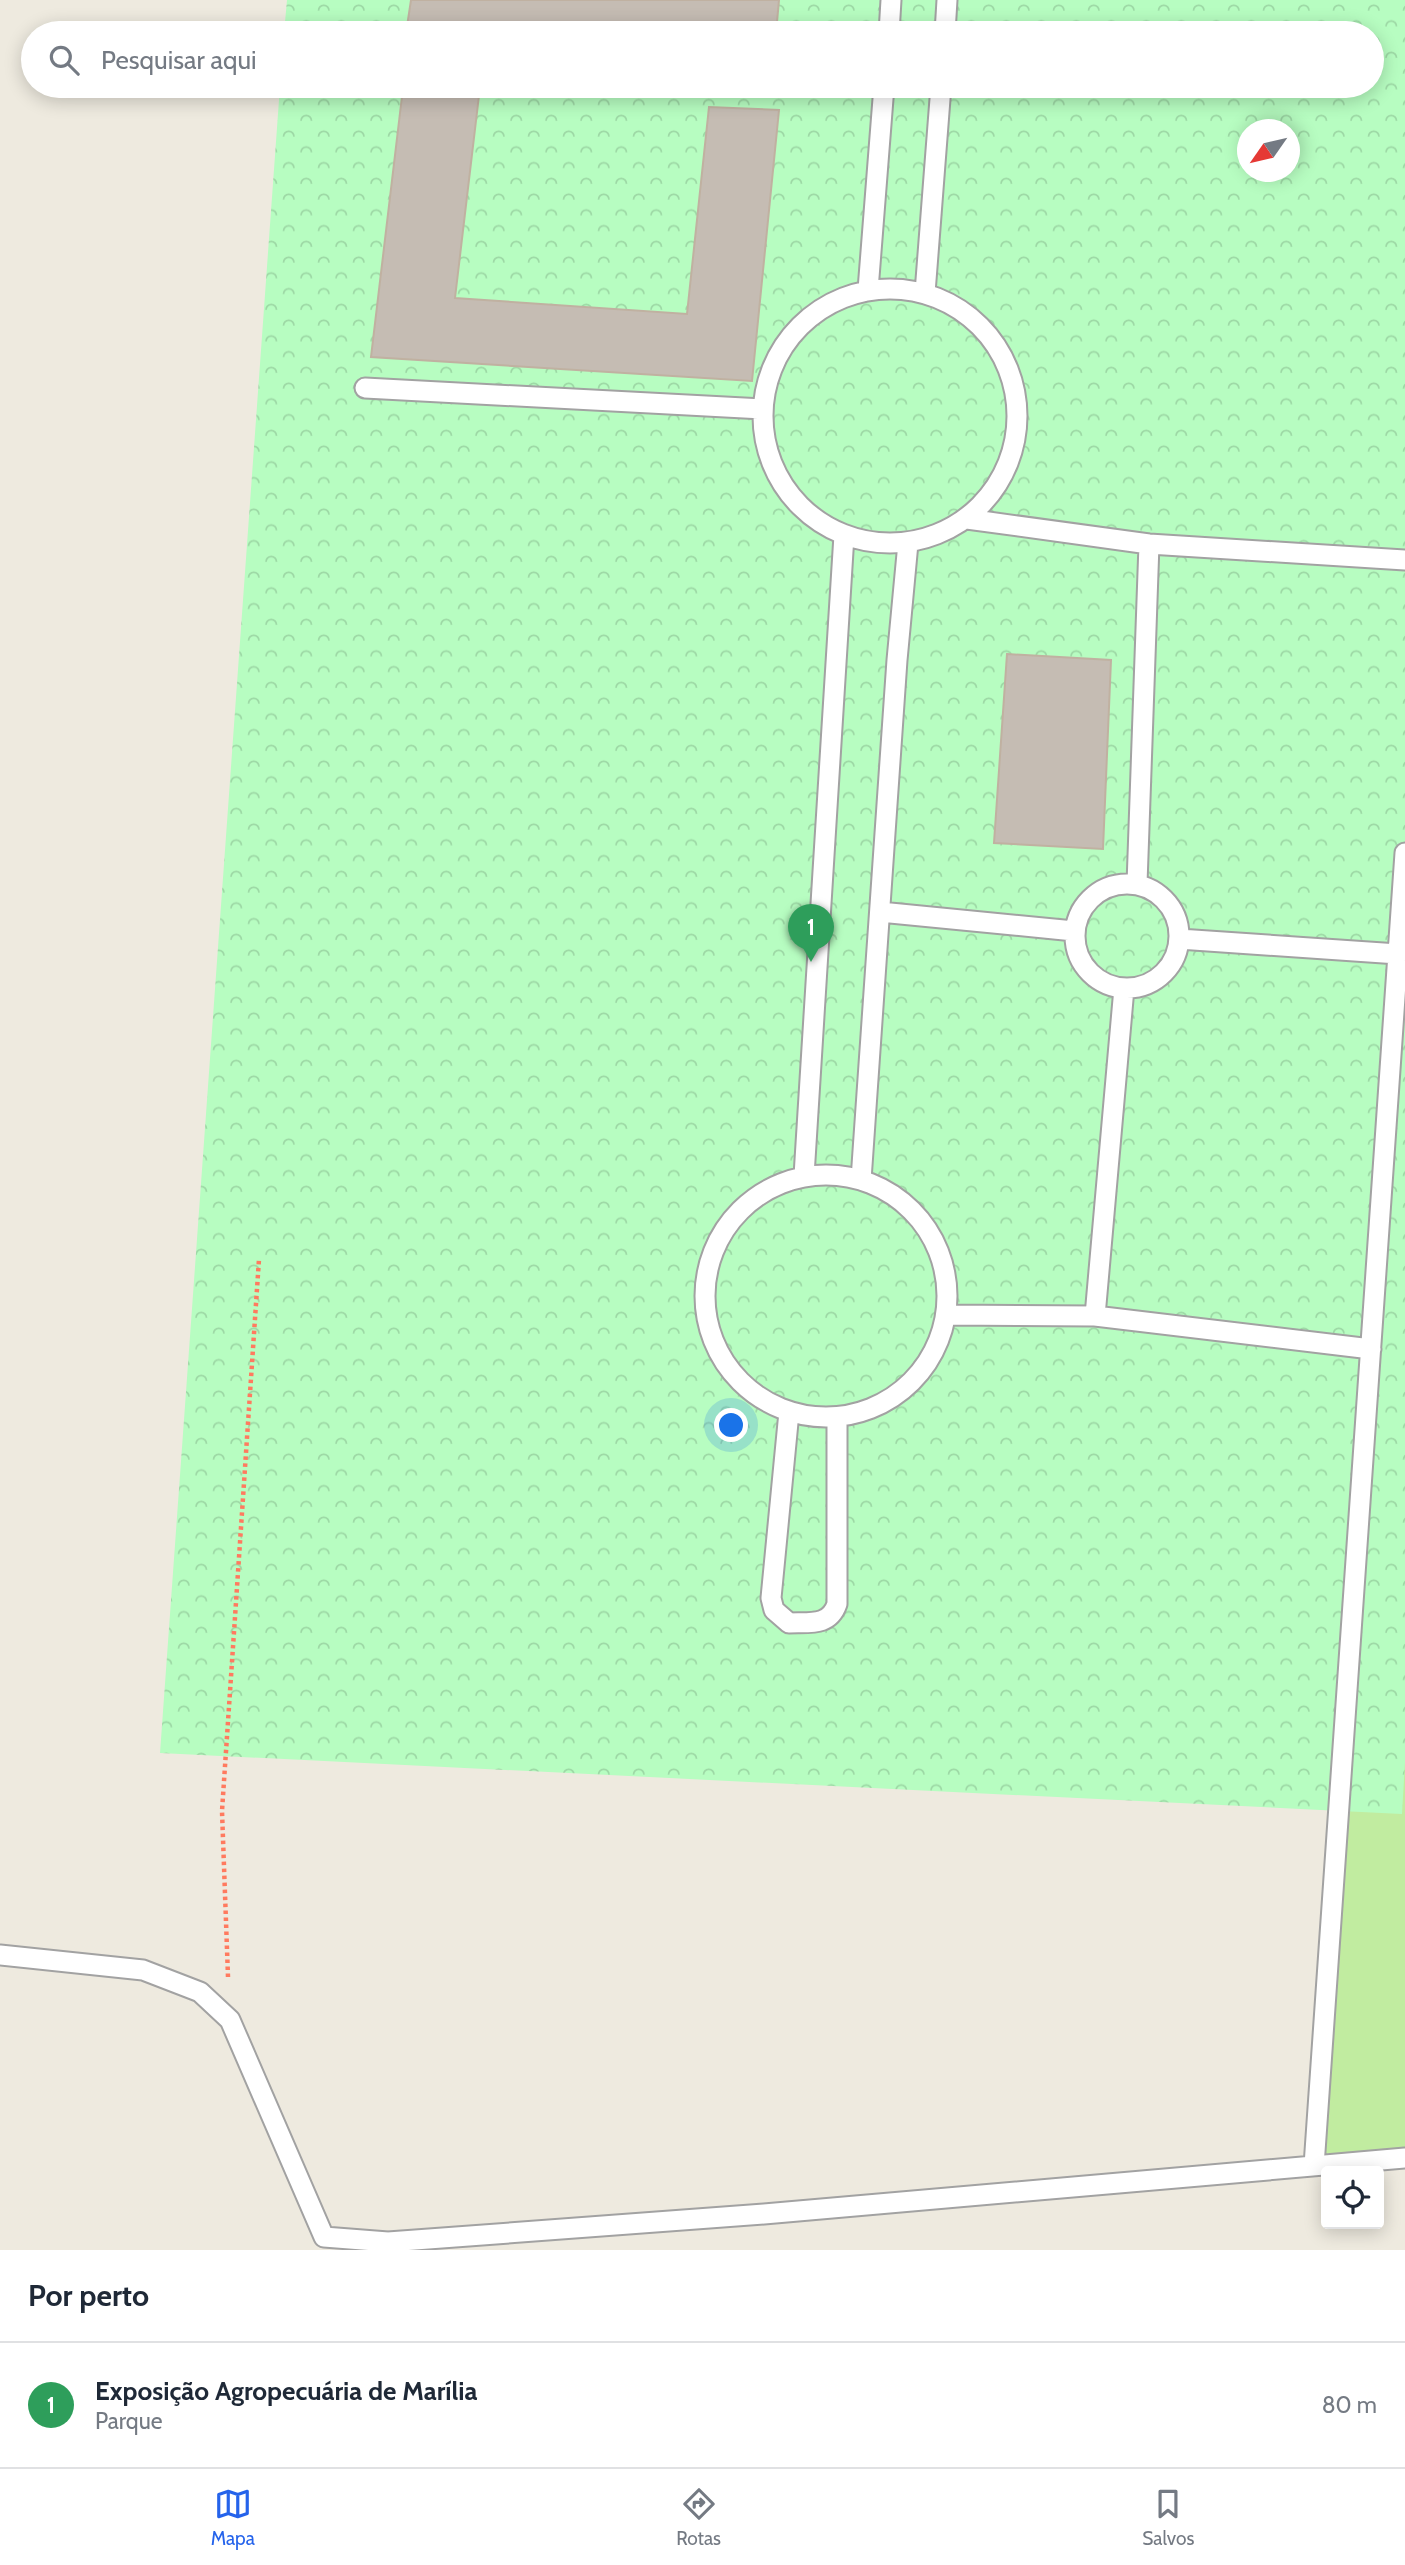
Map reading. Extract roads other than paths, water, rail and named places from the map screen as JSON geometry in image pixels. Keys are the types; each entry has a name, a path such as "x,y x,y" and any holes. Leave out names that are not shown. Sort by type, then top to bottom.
{"lane":[{"path":"889,21 891,0"},
{"path":"946,21 947,0"},
{"path":"868,290 883,98"},
{"path":"925,293 940,98"},
{"path":"897,289 925,293 968,314 999,349 1016,393 1016,441 999,485 967,519 938,534 908,543 876,543 844,535 817,520 793,498 776,471 766,441 763,409 769,375 784,344 807,319 836,300 868,290 897,289"},
{"path":"365,388 763,409"},
{"path":"967,519 1149,544 1405,560"},
{"path":"804,1176 844,535"},
{"path":"861,1180 908,543"},
{"path":"1137,884 1149,544"},
{"path":"1314,2165 1405,853"},
{"path":"1120,883 1137,884 1155,891 1169,904 1178,920 1180,939 1176,956 1168,970 1156,980 1140,987 1108,985 1088,970 1076,948 1074,931 1079,914 1089,899 1103,888 1120,883"},
{"path":"880,912 1074,931"},
{"path":"1180,939 1398,954"},
{"path":"1095,1316 1124,988"},
{"path":"833,1175 861,1180 893,1194 925,1227 937,1247 947,1281 946,1315 933,1354 909,1385 876,1407 837,1417 813,1417 789,1412 749,1390 720,1354 706,1311 708,1265 728,1224 761,1192 804,1176 833,1175"},
{"path":"946,1315 1095,1316 1371,1349"},
{"path":"789,1412 771,1598 779,1617 789,1623 821,1622 834,1613 837,1604 837,1417"},
{"path":"0,1955 143,1970 200,1992 230,2020 324,2237 402,2241 764,2214 1405,2158"}],"place":[{"name":"Exposição Agropecuária de Marília","path":"811,962"}]}
